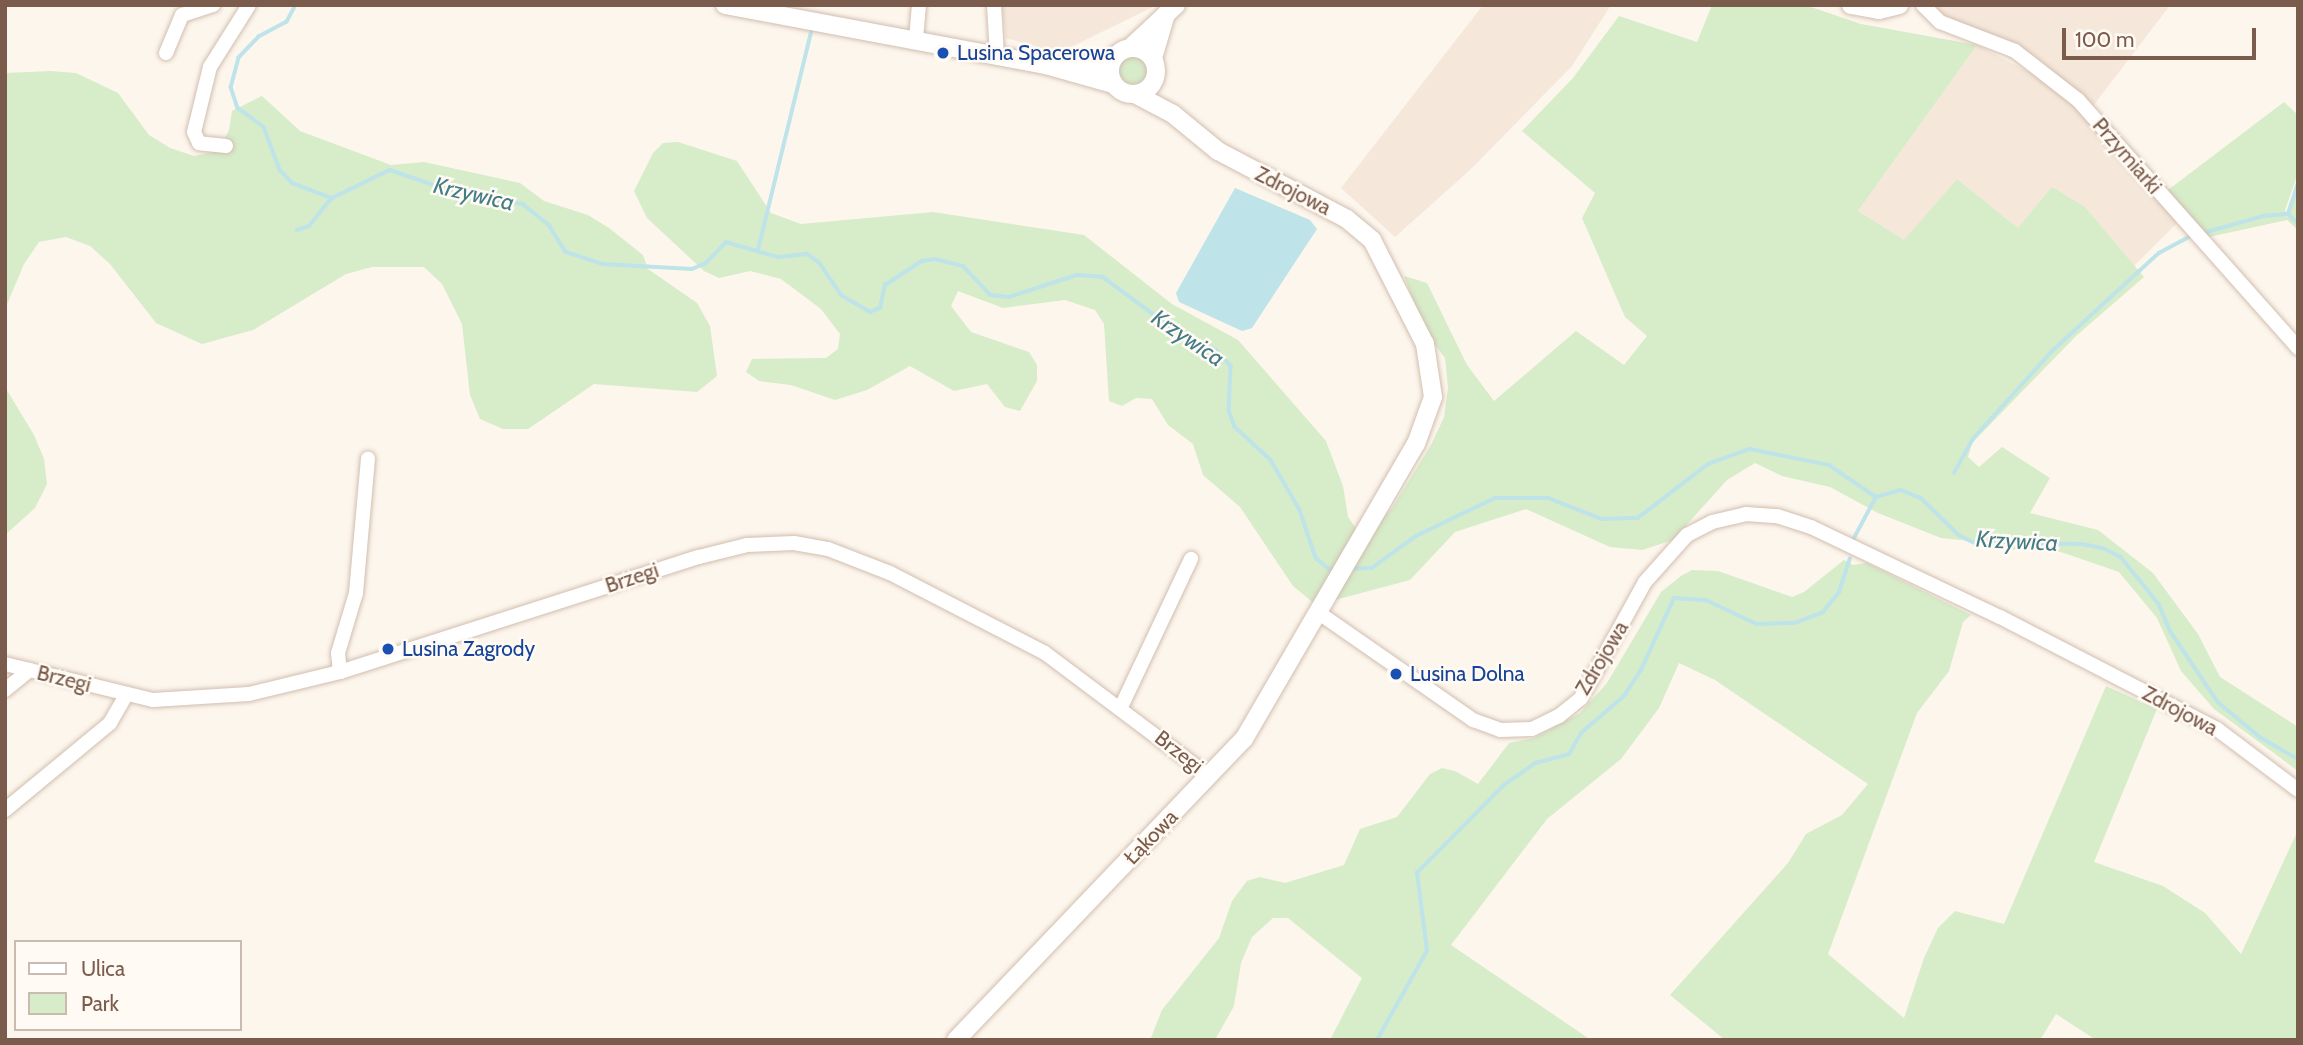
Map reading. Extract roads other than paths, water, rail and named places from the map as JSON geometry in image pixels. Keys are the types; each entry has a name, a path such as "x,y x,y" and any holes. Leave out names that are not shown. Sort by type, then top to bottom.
{"street":[{"path":"166,53 176,21 190,10 213,5"},
{"path":"226,146 199,143 194,132 210,67 249,5"},
{"path":"725,5 1069,70 1135,94 1148,89 1155,78 1153,58 1171,10"},
{"path":"916,39 919,5"},
{"path":"994,5 997,55"},
{"path":"1851,5 1879,10 1899,5"},
{"name":"Przymiarki","path":"1923,5 1941,22 2015,51 2078,100 2298,348"},
{"path":"1069,70 1113,59 1171,10"},
{"path":"1129,48 1143,50 1153,58"},
{"path":"1113,59 1110,72 1113,84"},
{"name":"Zdrojowa","path":"1155,78 1174,114"},
{"name":"Zdrojowa","path":"1135,94 1174,114 1218,150 1360,229 1383,256 1425,344 1433,397 1427,420 1350,553 1320,613 1474,720 1500,730 1532,729 1559,716 1581,698 1645,582 1686,535 1712,522 1746,514 1777,516 1811,527 2000,617 2217,729 2298,790"},
{"path":"340,672 338,653 356,593 368,459"},
{"name":"Brzegi","path":"5,664 126,695 183,701 249,694 340,672 699,557 747,545 794,543 828,549 890,573 1045,653 1121,707 1210,777"},
{"path":"1121,707 1191,559"},
{"name":"Łąkowa","path":"956,1040 1210,777 1257,721 1320,613"},
{"path":"5,690 30,670"},
{"path":"5,810 110,723 126,695"}],"water":[{"path":"1235,188 1310,220 1317,229 1252,328 1242,331 1179,302 1176,293"}],"waterway":[{"name":"Krzywica","path":"296,5 287,22 259,37 239,58 231,87 238,108 264,127 280,170 292,183 332,198 390,170 466,196 523,204 549,225 566,252 603,264 692,269 706,263 726,242 778,257 807,254 819,262 841,295 870,312 880,308 885,285 922,261 935,259 963,266 991,295 1009,297 1077,275 1103,277 1172,328 1216,350 1231,366 1229,411 1235,427 1271,460 1300,510 1316,558 1329,569 1336,569"},
{"path":"758,250 812,29"},
{"path":"2288,214 2298,183"},
{"path":"297,230 309,226 332,198"},
{"path":"2203,233 2264,216 2288,214 2298,223"},
{"path":"1954,473 1972,440 2052,351 2159,253 2191,236"},
{"name":"Krzywica","path":"1350,569 1372,568 1416,536 1495,498 1548,498 1602,519 1638,518 1708,464 1750,449 1829,465 1876,497"},
{"name":"Krzywica","path":"1876,497 1901,490 1921,498 1959,535 1973,542 2082,544 2103,548 2121,557 2159,604 2171,632 2218,702 2260,737 2298,759"},
{"path":"1854,538 1876,497"},
{"path":"1377,1040 1427,951 1417,873 1504,785 1536,763 1569,754 1581,733 1624,696 1641,670 1674,598 1706,600 1757,624 1795,623 1823,612 1839,592 1850,559"}],"place":[{"name":"Lusina Spacerowa","path":"943,53"},
{"name":"Lusina Zagrody","path":"388,649"},
{"name":"Lusina Dolna","path":"1396,674"}]}
